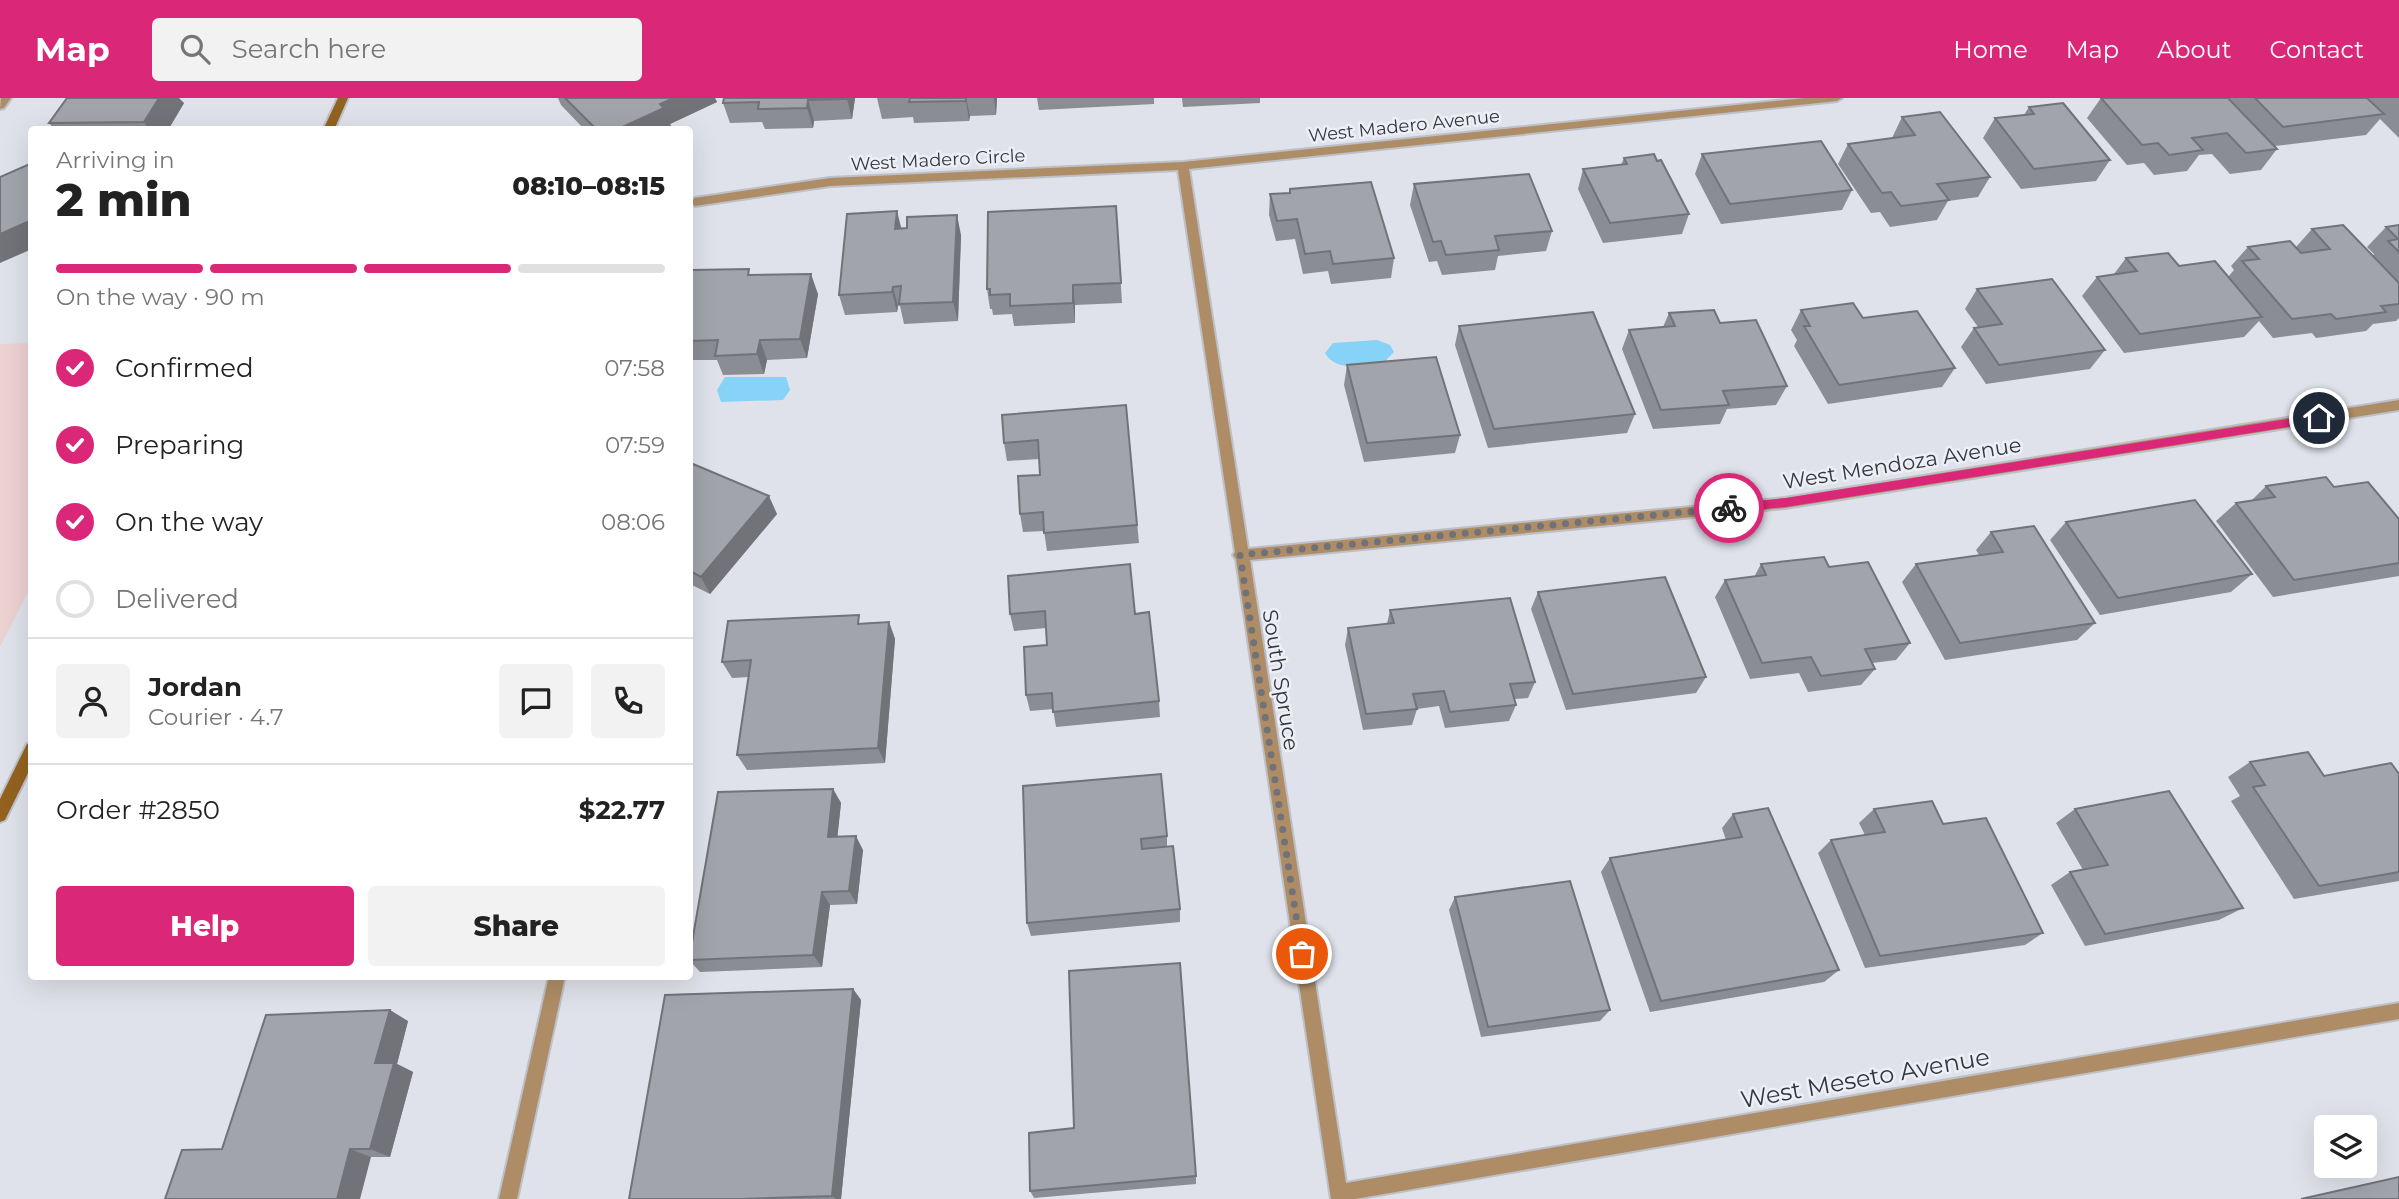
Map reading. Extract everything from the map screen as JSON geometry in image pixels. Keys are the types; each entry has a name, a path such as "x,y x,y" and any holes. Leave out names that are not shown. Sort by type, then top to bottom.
{"main road":[{"path":"330,126 343,98"},
{"path":"0,815 28,757"}],"street":[{"path":"0,106 6,98"},
{"name":"West Madero Avenue","path":"1183,166 1837,98"},
{"name":"West Madero Circle","path":"695,202 830,182 1183,166"},
{"name":"South Spruce","path":"1183,166 1339,1196"},
{"name":"West Mendoza Avenue","path":"1240,555 1786,503 2399,405"},
{"path":"508,1199 556,980"},
{"name":"West Meseto Avenue","path":"1339,1196 2399,1011"}],"shaded area":[{"path":"28,343 28,592 0,647 0,344"}],"water":[{"path":"1377,340 1390,345 1394,352 1387,362 1345,366 1337,364 1325,353 1333,343"},
{"path":"725,377 786,377 790,390 783,400 721,402 717,390"}],"building":[{"path":"67,98 159,98 144,122 49,123"},
{"path":"565,98 674,98 660,104 664,108 625,126 593,126"},
{"path":"724,98 847,99 808,100 807,108 758,109 759,102 723,103"},
{"path":"910,98 966,98 966,101 909,102"},
{"path":"2101,98 2228,98 2277,149 2246,153 2227,133 2192,138 2203,150 2169,155 2158,143 2142,145"},
{"path":"2255,98 2367,98 2384,114 2283,127"},
{"path":"2063,103 2110,160 2034,169 1995,118 2034,114 2029,107"},
{"path":"1940,112 1990,177 1937,184 1949,200 1901,206 1891,192 1882,193 1848,144 1915,135 1902,117"},
{"path":"1821,141 1852,190 1730,204 1702,154"},
{"path":"1654,154 1657,161 1661,160 1689,214 1610,223 1583,169 1627,164 1624,158"},
{"path":"28,165 28,222 0,234 0,177"},
{"path":"1529,174 1552,231 1495,236 1499,250 1446,255 1441,241 1433,242 1414,184"},
{"path":"1371,182 1394,258 1333,264 1330,251 1305,254 1297,219 1277,221 1270,194 1290,193 1290,189"},
{"path":"1116,206 1121,283 1073,285 1073,303 1010,306 1010,294 990,295 990,289 987,289 988,212"},
{"path":"897,211 895,229 907,228 907,217 957,215 953,302 899,304 901,286 893,287 892,292 839,295 847,214"},
{"path":"2343,225 2399,283 2399,304 2381,306 2386,312 2336,319 2331,314 2292,319 2242,261 2259,259 2248,247 2290,241 2301,253 2330,249 2312,229"},
{"path":"2399,225 2399,252 2388,241 2398,239 2386,227"},
{"path":"2168,253 2179,266 2215,261 2262,317 2140,334 2097,277 2137,271 2126,258"},
{"path":"749,269 748,275 811,274 800,339 760,340 757,354 715,356 718,340 693,341 693,270"},
{"path":"2052,279 2105,350 1999,365 1974,328 2002,324 1977,289"},
{"path":"1853,303 1863,318 1917,311 1955,368 1839,385 1804,326 1810,326 1801,310"},
{"path":"1714,310 1720,323 1756,320 1787,386 1723,391 1729,405 1661,410 1629,330 1675,326 1669,313"},
{"path":"1593,312 1635,414 1494,429 1459,326"},
{"path":"1436,357 1460,435 1367,443 1347,365"},
{"path":"1126,405 1137,525 1044,533 1043,512 1020,514 1018,476 1040,475 1038,440 1004,443 1002,415"},
{"path":"693,464 769,496 701,577 693,573"},
{"path":"2326,477 2334,487 2368,482 2399,519 2399,563 2294,580 2236,503 2275,497 2266,486"},
{"path":"2195,500 2252,574 2118,598 2066,522"},
{"path":"2034,526 2095,623 1960,643 1916,564 2003,552 1991,532"},
{"path":"1824,557 1829,567 1868,562 1910,643 1865,649 1875,669 1821,676 1811,657 1762,663 1725,580 1766,575 1761,564"},
{"path":"1130,564 1135,614 1149,612 1159,701 1053,712 1052,693 1026,695 1024,647 1047,645 1045,611 1010,614 1008,576"},
{"path":"1665,577 1706,677 1573,694 1538,592"},
{"path":"1510,598 1535,682 1510,684 1516,705 1450,712 1444,691 1413,694 1417,709 1366,714 1348,628 1394,623 1390,610"},
{"path":"859,615 858,624 889,622 878,748 737,755 751,660 722,662 728,621"},
{"path":"2308,752 2324,776 2391,763 2399,774 2399,872 2319,886 2253,787 2265,785 2250,762"},
{"path":"1161,774 1167,836 1141,839 1142,849 1173,846 1180,909 1027,923 1023,786"},
{"path":"833,789 828,837 856,836 849,891 822,892 813,955 693,960 693,937 718,792"},
{"path":"2169,791 2243,908 2105,934 2070,872 2108,865 2075,809"},
{"path":"1932,801 1943,824 1986,818 2043,933 1880,956 1831,840 1885,832 1874,809"},
{"path":"1768,808 1839,970 1661,1001 1610,858 1742,837 1733,814"},
{"path":"1570,881 1610,1010 1488,1027 1455,897"},
{"path":"1180,963 1196,1176 1030,1191 1029,1133 1074,1128 1069,971"},
{"path":"853,989 832,1196 629,1199 665,995"},
{"path":"390,1010 375,1063 394,1063 370,1149 350,1149 337,1199 165,1199 182,1150 222,1149 266,1015"},
{"path":"2399,1177 2399,1199 2301,1199"}],"way so far":[{"path":"1302,954 1240,555 1729,508"}],"route":[{"path":"1729,508 1786,503 2319,418"}]}
